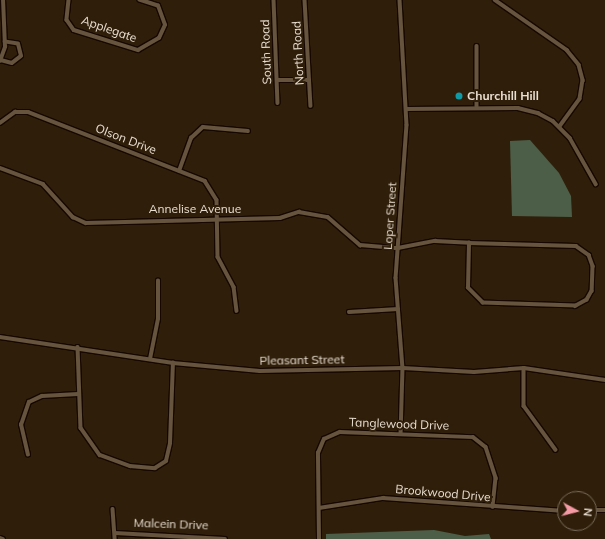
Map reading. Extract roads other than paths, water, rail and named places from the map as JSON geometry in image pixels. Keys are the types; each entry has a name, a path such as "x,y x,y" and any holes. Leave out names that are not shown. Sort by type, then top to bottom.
{"street":[{"path":"3,0 5,42 1,60 12,63 21,56 18,44 5,42"},
{"name":"Applegate","path":"69,0 67,20 74,30 138,50 159,38 165,25 158,6 140,0"},
{"name":"South Road","path":"274,0 278,103"},
{"name":"North Road","path":"305,0 310,106"},
{"name":"Loper Street","path":"400,0 406,109 398,248 398,309 403,368 401,434"},
{"path":"495,0 566,50 579,65 583,80 581,97 560,127"},
{"path":"477,46 478,108"},
{"path":"278,80 309,80"},
{"path":"406,109 478,108 526,110 560,127 574,143 596,184"},
{"name":"Olson Drive","path":"0,123 15,112 28,112 179,170 210,186 217,200 218,257 232,282 237,311"},
{"path":"179,170 191,138 203,127 248,131"},
{"name":"Annelise Avenue","path":"0,168 43,184 73,217 86,223 280,218 299,212 328,217 360,245 398,248 435,241 576,246 589,255 593,266 592,291 587,300 576,306 483,303 468,288 469,243"},
{"path":"150,359 158,319 158,281"},
{"path":"349,312 398,309"},
{"name":"Pleasant Street","path":"0,337 78,347 173,363 260,371 403,368 474,372 524,368 605,380"},
{"path":"78,347 78,394 81,428 100,455 130,466 155,468 166,461 170,443 173,363"},
{"path":"524,368 524,406 556,450"},
{"path":"28,455 21,425 29,402 42,396 78,394"},
{"name":"Tanglewood Drive","path":"320,539 318,453 324,439 340,432 473,436 486,447 496,478 493,507"},
{"name":"Brookwood Drive","path":"320,508 383,498 557,511"},
{"path":"113,509 115,539"},
{"name":"Malcein Drive","path":"115,533 226,539"}],"place":[{"name":"Churchill Hill","path":"459,96"}]}
